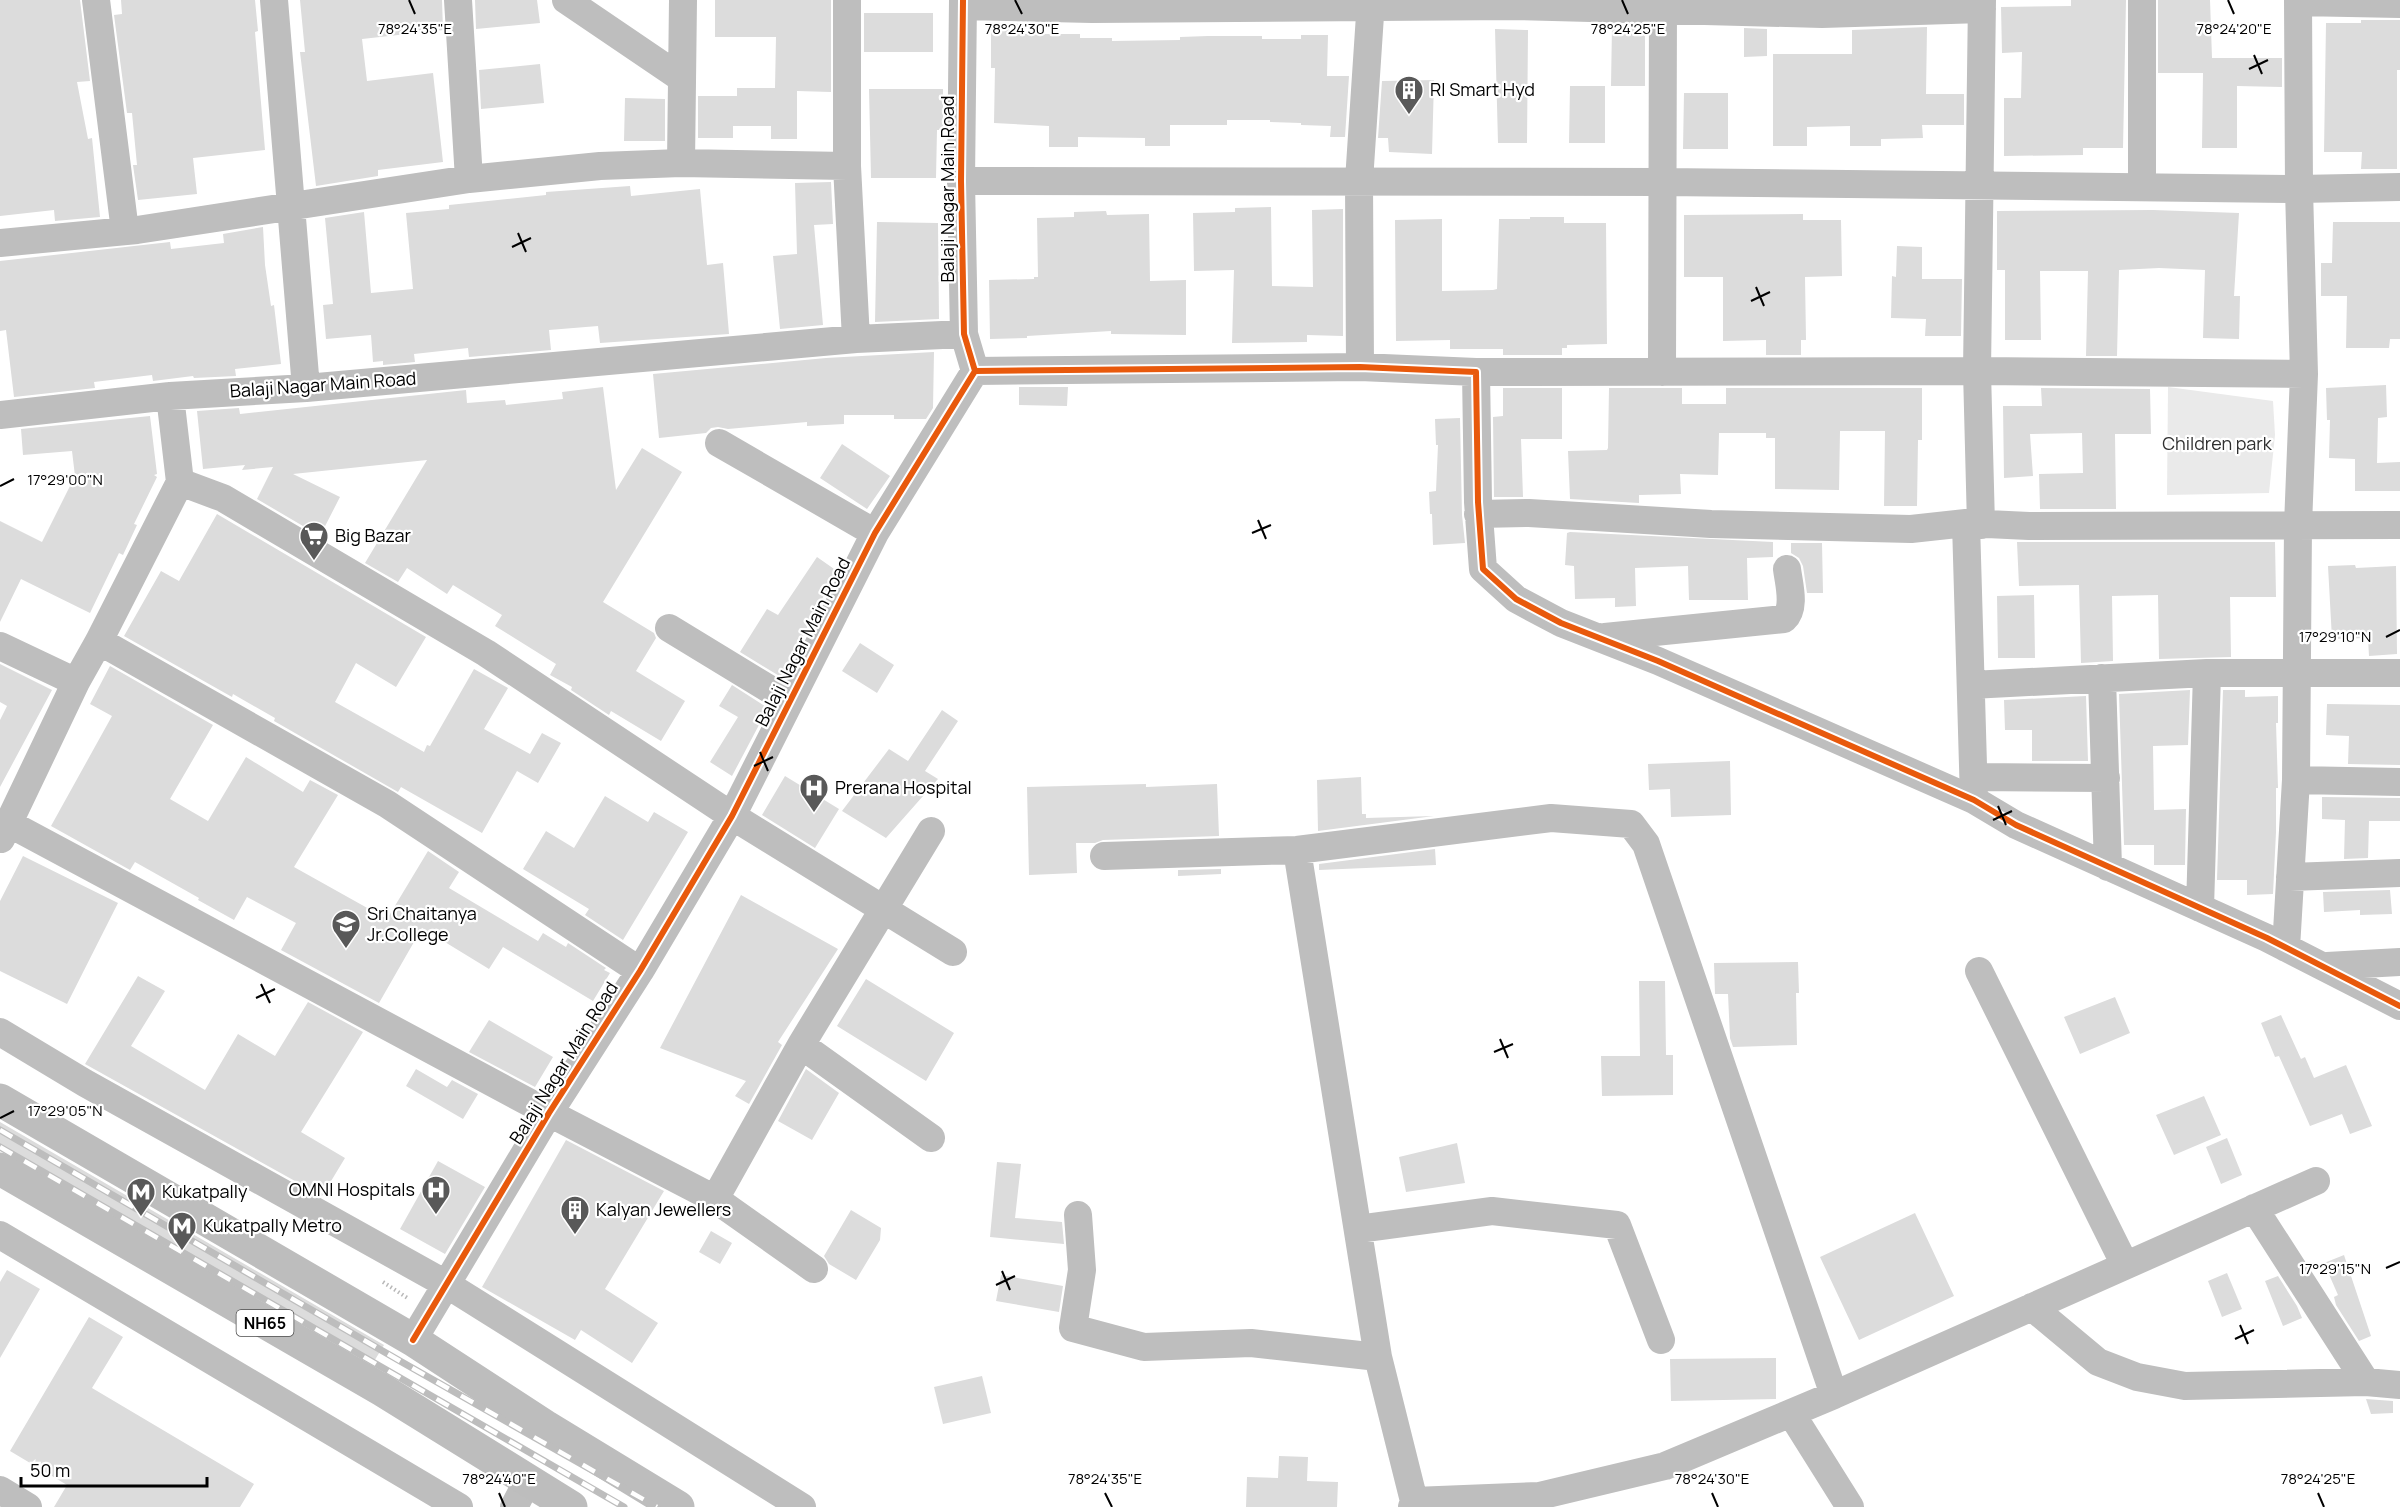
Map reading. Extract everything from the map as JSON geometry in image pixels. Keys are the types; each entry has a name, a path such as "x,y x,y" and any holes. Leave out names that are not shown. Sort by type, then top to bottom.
{"highway":[{"path":"0,1100 413,1340 678,1507"},
{"name":"NH65","path":"0,1169 382,1390 521,1494 571,1507"}],"street":[{"path":"96,0 125,231"},
{"path":"274,0 306,388"},
{"path":"458,0 469,179"},
{"path":"566,0 681,78"},
{"path":"681,163 683,0"},
{"path":"847,0 847,166 856,339"},
{"path":"2142,0 2142,187"},
{"path":"2286,948 2296,780 2298,525 2304,374 2299,189 2298,1 2400,4"},
{"path":"963,3 1092,9 1516,3 1822,7 1982,5 1971,685 1974,789"},
{"name":"Balaji Nagar Main Road","path":"413,1340 549,1113 640,971 732,816 875,533 975,371 964,334 963,3"},
{"path":"1360,367 1359,181 1371,4"},
{"path":"1662,372 1663,5"},
{"path":"0,243 125,231 469,179 600,166 681,163 847,166"},
{"path":"962,181 1663,182 2299,189 2400,187"},
{"name":"Balaji Nagar Main Road","path":"0,415 170,396 306,388 856,339 964,334"},
{"path":"975,371 1360,367 1476,372 1977,371 2304,374"},
{"path":"1476,372 1478,514 1483,569 1516,599 1561,623 1974,789 2016,825 2286,948 2400,1006"},
{"path":"170,396 180,482 76,682 4,832 715,1199 814,1269"},
{"path":"719,443 875,533"},
{"path":"180,482 223,498 486,653 732,816 953,952"},
{"path":"1478,514 1529,513 1711,524 1911,529 1973,524 2400,525"},
{"path":"1599,638 1784,619 1789,615 1791,608 1787,569"},
{"path":"669,628 789,701"},
{"path":"99,641 387,804 640,971"},
{"path":"0,646 76,682"},
{"path":"1971,685 2207,673 2400,673"},
{"path":"2200,908 2207,673"},
{"path":"2102,678 2108,867"},
{"path":"1974,789 2106,778"},
{"path":"2296,780 2400,782"},
{"path":"1104,856 1296,850 1551,818 1630,824 1646,844 1834,1395"},
{"path":"715,1199 801,1045 931,831"},
{"path":"1296,850 1378,1357 1413,1504 1539,1496 1665,1466 1834,1395 2316,1181"},
{"path":"2290,877 2400,873"},
{"path":"2324,966 2400,962"},
{"path":"1978,971 2126,1265"},
{"path":"0,1032 85,1083 446,1284 802,1507"},
{"path":"801,1045 931,1138"},
{"path":"2254,1208 2366,1382"},
{"path":"1358,1228 1492,1211 1617,1225 1661,1340"},
{"path":"1078,1215 1082,1270 1072,1328 1143,1347 1251,1343 1378,1357"},
{"path":"0,1234 459,1507"},
{"path":"2032,1307 2098,1362 2137,1377 2185,1386 2366,1382 2400,1385"},
{"path":"1791,1413 1850,1507"},
{"path":"0,1490 28,1507"}],"green space":[{"name":"Children park","path":"2168,387 2273,401 2275,435 2269,493 2167,495"}],"building":[{"path":"0,0 80,0 90,81 77,82 88,139 92,138 100,217 55,221 54,210 0,216"},
{"path":"121,0 255,0 258,31 255,32 265,150 193,158 197,194 138,200 133,165 137,165 132,113 127,113 114,15 122,14"},
{"path":"300,0 442,0 443,30 362,39 367,81 433,73 443,162 378,170 378,176 316,186 300,52 305,52"},
{"path":"475,0 537,0 540,23 476,29"},
{"path":"715,0 831,0 831,92 797,91 797,139 771,139 771,126 733,126 733,138 698,138 698,96 737,96 737,88 775,88 776,37 715,37"},
{"path":"2071,0 2126,0 2123,148 2083,148 2083,155 2004,156 2004,98 2021,98 2022,52 2002,53 2001,7 2071,6"},
{"path":"2158,0 2210,0 2212,58 2282,58 2282,87 2237,86 2237,148 2202,148 2203,73 2158,73"},
{"path":"864,13 933,13 933,52 864,52"},
{"path":"2361,20 2400,20 2400,70 2397,70 2397,169 2361,169 2362,152 2324,152 2326,23 2361,23"},
{"path":"991,23 1022,24 1022,34 1080,34 1080,38 1112,38 1112,41 1180,40 1180,37 1208,36 1301,39 1301,35 1328,35 1327,76 1349,76 1345,137 1330,137 1331,126 1270,122 1270,120 1227,120 1227,125 1170,125 1170,146 1145,146 1145,138 1078,137 1078,147 1049,147 1049,126 994,123 995,68 991,68"},
{"path":"1612,26 1645,26 1645,86 1611,86"},
{"path":"1927,27 1926,94 1964,94 1964,125 1922,125 1923,138 1881,139 1881,146 1850,146 1850,126 1807,127 1807,146 1773,146 1773,54 1852,54 1852,30"},
{"path":"1744,28 1767,29 1767,56 1744,57"},
{"path":"1495,29 1528,30 1527,143 1498,143"},
{"path":"540,64 544,103 481,109 479,70"},
{"name":"RI Smart Hyd","path":"1434,80 1432,154 1389,152 1388,138 1378,138 1382,81"},
{"path":"1570,86 1605,86 1605,143 1569,143"},
{"path":"869,89 943,89 943,130 937,130 936,178 871,178"},
{"path":"1684,93 1728,93 1728,149 1683,149"},
{"path":"625,98 665,99 665,141 624,141"},
{"path":"831,182 833,224 814,225 823,325 780,329 773,256 797,254 795,183"},
{"path":"630,186 631,196 700,189 707,265 723,263 729,334 600,343 598,326 549,330 551,350 469,357 468,348 414,354 415,362 383,365 383,361 373,362 371,335 326,339 323,305 333,304 325,218 364,212 371,293 413,289 406,213 449,209 449,205 546,195 546,192"},
{"path":"1271,207 1272,286 1313,287 1312,210 1343,209 1343,336 1307,335 1307,342 1232,343 1234,270 1194,271 1193,213 1235,212 1235,208"},
{"path":"2153,210 2239,213 2234,296 2240,296 2239,339 2203,338 2205,270 2159,268 2119,270 2117,356 2086,356 2088,271 2040,271 2041,340 2005,340 2005,270 1997,270 1997,211"},
{"path":"1106,211 1107,215 1149,214 1150,281 1186,280 1186,335 1111,334 1111,331 990,339 989,280 1038,277 1037,218 1074,217 1074,212"},
{"path":"1803,214 1803,220 1841,220 1842,276 1805,277 1806,340 1801,340 1801,355 1766,355 1766,340 1723,341 1723,277 1684,277 1684,215"},
{"path":"1530,217 1564,217 1564,223 1606,223 1607,344 1567,345 1567,348 1562,348 1562,355 1503,355 1503,349 1450,349 1450,340 1396,341 1395,220 1442,219 1442,291 1493,290 1497,289 1499,219 1530,219"},
{"path":"877,222 938,223 939,319 875,322"},
{"path":"2333,222 2400,222 2400,339 2390,339 2389,348 2346,348 2347,296 2321,296 2321,263 2332,263"},
{"path":"263,227 265,265 271,306 274,305 281,364 235,369 236,376 194,378 193,376 153,381 152,375 94,382 95,388 14,397 6,330 0,331 0,261 170,242 171,249 224,243 223,234"},
{"path":"1897,246 1922,247 1922,279 1962,279 1961,336 1925,336 1926,319 1891,318 1892,276 1896,277"},
{"path":"934,352 933,408 926,419 894,419 894,415 844,415 844,424 807,426 807,422 728,429 718,427 711,428 706,433 659,438 653,374 826,358"},
{"path":"2386,385 2387,417 2378,418 2377,463 2400,462 2400,491 2355,491 2355,459 2329,458 2330,420 2327,420 2326,388"},
{"path":"603,387 616,490 642,448 682,472 603,602 654,633 656,638 636,671 685,701 661,741 611,711 609,715 571,690 572,687 550,675 556,664 495,626 502,615 453,585 447,594 407,568 398,582 365,563 427,460 293,474 340,497 320,536 257,499 273,467 242,470 245,465 203,469 197,411 239,408 240,414 466,390 467,403 505,400 506,405 563,399 562,392"},
{"path":"1019,387 1068,387 1067,406 1019,405"},
{"path":"1503,388 1562,388 1562,439 1521,439 1523,497 1494,497 1493,417 1503,416"},
{"path":"1609,388 1682,388 1682,404 1726,404 1726,388 1922,388 1922,440 1918,440 1917,506 1884,506 1885,431 1840,431 1839,490 1775,489 1775,438 1766,438 1766,433 1719,433 1718,475 1680,474 1681,494 1639,495 1639,503 1570,499 1568,451 1607,450 1608,448"},
{"path":"2041,388 2150,389 2151,434 2115,434 2116,509 2040,509 2039,474 2083,473 2082,433 2030,434 2033,476 2004,478 2003,406 2042,406"},
{"path":"150,416 157,474 154,475 157,477 134,524 137,525 123,555 119,553 90,613 21,579 0,622 0,521 42,542 75,476 72,451 23,455 21,429"},
{"path":"1460,418 1462,515 1465,543 1433,545 1429,492 1436,491 1438,445 1436,445 1435,419"},
{"path":"842,444 890,476 867,509 820,478"},
{"path":"217,514 426,637 396,687 356,663 335,702 424,752 427,745 430,746 474,669 508,688 484,729 530,754 542,733 561,743 538,783 517,771 482,833 401,787 398,792 274,721 275,718 233,694 232,697 124,636 161,571 179,581"},
{"path":"1567,533 1773,542 1773,557 1747,558 1748,600 1689,600 1688,566 1635,568 1636,606 1615,607 1615,598 1575,599 1574,566 1565,565"},
{"path":"2017,542 2275,542 2276,597 2230,597 2231,657 2159,659 2158,595 2112,596 2113,661 2081,663 2079,585 2019,586"},
{"path":"1791,543 1822,543 1823,593 1807,593 1803,566 1799,558 1791,553"},
{"path":"817,557 837,571 781,677 740,652 767,609 778,615"},
{"path":"2355,565 2356,568 2396,566 2397,654 2369,656 2368,638 2332,639 2328,566"},
{"path":"2034,595 2035,658 1998,658 1997,596"},
{"path":"860,643 894,665 877,693 842,671"},
{"path":"0,664 52,690 0,787 0,720 7,706 0,702"},
{"path":"110,666 213,725 170,799 208,821 246,757 303,792 310,780 338,795 294,867 387,919 428,851 459,872 449,888 538,941 543,933 566,947 568,943 606,968 604,970 610,973 593,1001 503,947 489,969 422,928 379,1003 281,950 296,923 247,897 234,920 135,862 130,870 51,826 112,716 90,704"},
{"path":"732,685 768,708 732,776 710,762 738,717 719,706"},
{"path":"2190,690 2188,745 2153,746 2154,810 2186,809 2185,865 2154,865 2154,845 2124,845 2119,694"},
{"path":"2223,690 2245,690 2245,697 2278,696 2278,723 2276,723 2278,788 2276,788 2273,894 2247,895 2247,880 2217,880"},
{"path":"2086,696 2088,761 2032,761 2032,730 2005,730 2004,700"},
{"path":"2327,704 2400,705 2400,765 2348,764 2349,736 2326,735"},
{"path":"942,710 958,721 925,771 938,779 886,838 842,811 889,749 908,761"},
{"path":"1730,761 1731,815 1671,817 1670,789 1649,790 1648,764"},
{"path":"785,776 839,809 815,848 762,815"},
{"path":"1361,777 1362,814 1366,814 1366,818 1434,816 1318,831 1317,780"},
{"path":"1146,784 1146,787 1217,784 1219,836 1076,843 1077,873 1029,875 1027,787"},
{"path":"605,796 648,822 654,812 688,832 623,940 585,915 589,909 523,869 546,831 574,848"},
{"path":"2322,797 2400,798 2400,821 2369,821 2368,858 2344,859 2345,820 2322,819"},
{"path":"1435,849 1436,865 1319,870 1319,864"},
{"path":"23,856 118,903 67,1004 0,971 0,901"},
{"path":"1221,869 1221,874 1178,876 1178,870"},
{"path":"2390,890 2392,914 2360,915 2360,910 2324,912 2323,892"},
{"path":"741,895 838,949 778,1042 782,1045 749,1104 735,1096 746,1081 660,1048"},
{"path":"1798,962 1797,1045 1733,1047 1730,1038 1728,994 1715,994 1714,963"},
{"path":"138,976 165,991 131,1046 205,1090 238,1034 275,1056 308,1002 363,1032 301,1132 345,1158 322,1196 85,1064"},
{"path":"866,979 954,1033 926,1081 837,1026"},
{"path":"1639,981 1665,981 1666,1055 1673,1055 1673,1095 1602,1096 1601,1056 1640,1056"},
{"path":"2115,997 2130,1033 2080,1054 2064,1017"},
{"path":"2281,1015 2301,1059 2305,1057 2314,1078 2346,1065 2372,1126 2350,1134 2342,1114 2310,1126 2279,1056 2275,1057 2261,1023"},
{"path":"489,1020 553,1057 535,1087 469,1052"},
{"path":"416,1069 447,1087 452,1080 478,1094 463,1119 406,1086"},
{"path":"806,1069 839,1093 812,1140 778,1121"},
{"path":"2204,1096 2221,1135 2174,1155 2156,1115"},
{"path":"0,1122 384,1345 373,1363 9,1153 0,1150"},
{"path":"2227,1138 2242,1175 2221,1184 2206,1147"},
{"name":"Kalyan Jewellers","path":"566,1140 664,1191 605,1289 658,1323 632,1363 581,1330 575,1340 482,1287"},
{"path":"1457,1143 1465,1183 1406,1192 1399,1157"},
{"path":"438,1161 485,1187 445,1254 400,1229"},
{"path":"997,1162 1021,1164 1015,1218 1062,1222 1064,1244 990,1237"},
{"path":"851,1210 881,1228 880,1240 856,1280 829,1264 824,1256"},
{"path":"1915,1213 1954,1296 1859,1340 1820,1257"},
{"path":"711,1231 732,1243 720,1264 699,1252"},
{"path":"2344,1255 2371,1336 2359,1341 2336,1305 2334,1297 2338,1295 2324,1263"},
{"path":"7,1270 40,1289 0,1358 0,1282"},
{"path":"2227,1273 2242,1309 2222,1317 2208,1281"},
{"path":"1001,1275 1063,1286 1059,1312 996,1301"},
{"path":"2278,1276 2302,1318 2283,1326 2265,1281"},
{"path":"89,1317 123,1337 92,1388 254,1484 240,1507 54,1507 67,1485 10,1451"},
{"path":"1776,1358 1776,1399 1671,1401 1670,1359"},
{"path":"982,1376 991,1413 943,1424 934,1387"},
{"path":"2366,1399 2393,1401 2393,1413 2371,1414"},
{"path":"1279,1456 1308,1457 1307,1481 1338,1482 1337,1507 1246,1507 1247,1477 1278,1478"}],"railway":[{"path":"0,1130 657,1507"},
{"path":"0,1147 624,1507"}],"cycle path":[{"path":"413,1340 549,1113 640,971 732,816 875,533 975,371 964,334 961,181 963,0"},
{"path":"975,371 1360,367 1476,372 1478,502 1483,569 1516,599 1561,623 1658,661 1974,800 2016,825 2267,938 2400,1006"}],"place":[{"name":"RI Smart Hyd","path":"1409,116"},
{"name":"Big Bazar","path":"314,562"},
{"name":"Prerana Hospital","path":"814,814"},
{"name":"Sri Chaitanya Jr.College","path":"346,950"},
{"name":"OMNI Hospitals","path":"436,1216"},
{"name":"Kukatpally","path":"141,1218"},
{"name":"Kalyan Jewellers","path":"575,1236"},
{"name":"Kukatpally Metro","path":"182,1252"}]}
